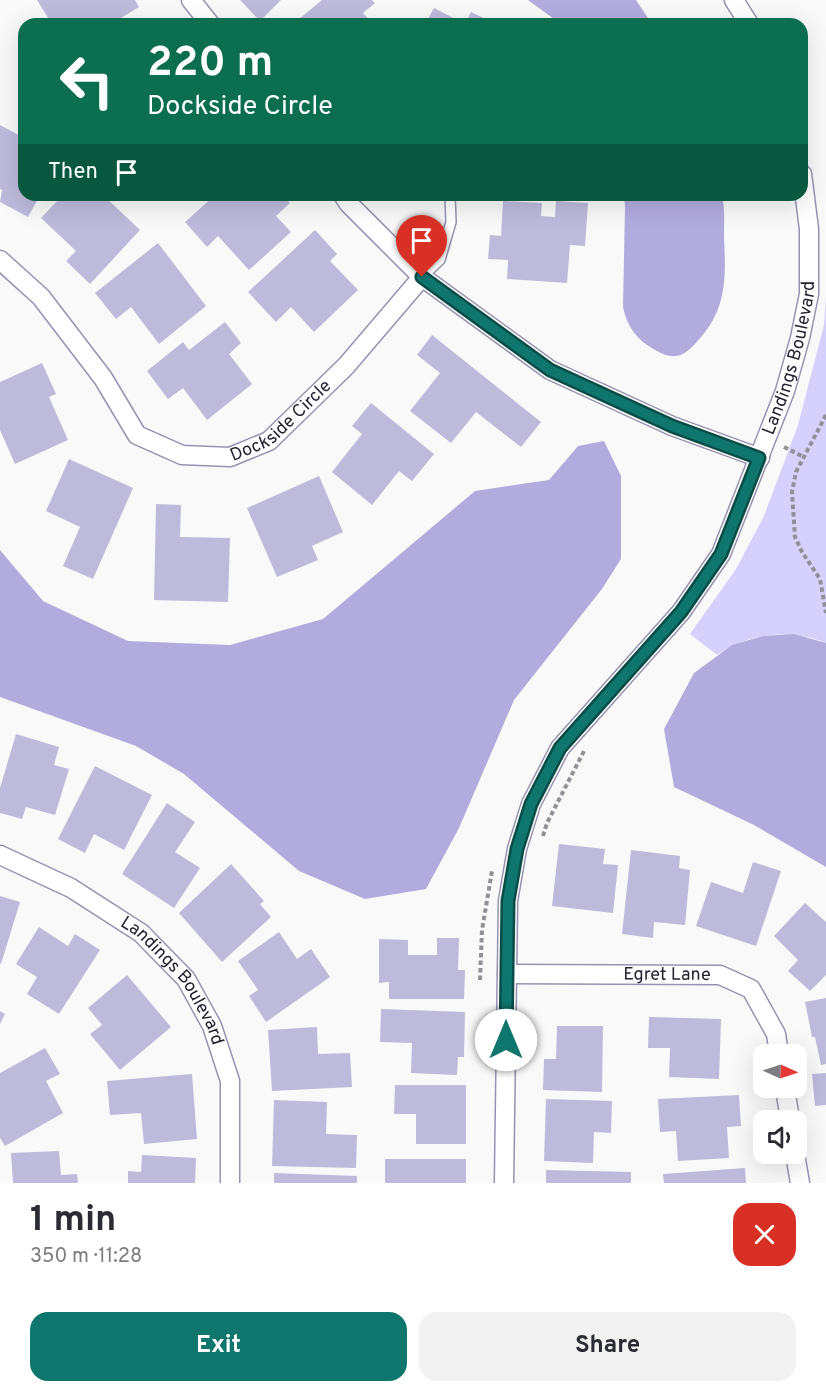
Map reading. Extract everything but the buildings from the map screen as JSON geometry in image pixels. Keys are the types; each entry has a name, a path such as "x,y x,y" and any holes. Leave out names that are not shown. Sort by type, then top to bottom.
{"street":[{"path":"190,0 205,18"},
{"path":"734,0 745,18"},
{"name":"Landings Boulevard","path":"504,1183 508,901 517,849 531,804 560,748 681,612 721,554 785,391 800,338 818,228 808,194"},
{"path":"347,201 422,277 550,370 672,426 759,458"},
{"name":"Dockside Circle","path":"0,260 40,297 103,378 137,435 182,455 230,457 269,441 346,366 422,277"},
{"name":"Landings Boulevard","path":"0,855 71,888 141,933 186,979 212,1026 230,1082 231,1183"},
{"name":"Egret Lane","path":"507,974 720,975 751,989 776,1034 778,1044"},
{"path":"797,1164 800,1183"}],"lane":[{"path":"422,277 441,260 451,222 450,201"}],"path":[{"path":"826,415 793,482 795,537 820,579 826,613"},
{"path":"783,447 804,457"},
{"path":"540,843 547,823 585,750"}],"shaded area":[{"path":"528,0 636,0 648,18 553,18"},
{"path":"624,201 723,201 725,267 719,307 706,332 681,355 667,355 649,346 630,327 625,314 623,307"},
{"path":"826,296 826,643 799,635 770,635 742,642 717,655 690,634 736,569 764,516 798,425 824,325"},
{"path":"604,441 621,476 621,559 602,589 514,700 459,828 426,889 365,899 299,871 184,774 136,746 0,697 0,550 43,601 128,641 230,645 323,619 475,491 549,480 578,446"},
{"path":"794,634 826,643 826,867 754,825 674,787 664,729 694,673 732,645 763,636"}],"route":[{"path":"422,277 550,370 672,426 759,458 721,554 681,612 560,748 531,804 517,849 508,901 506,1040"}]}
